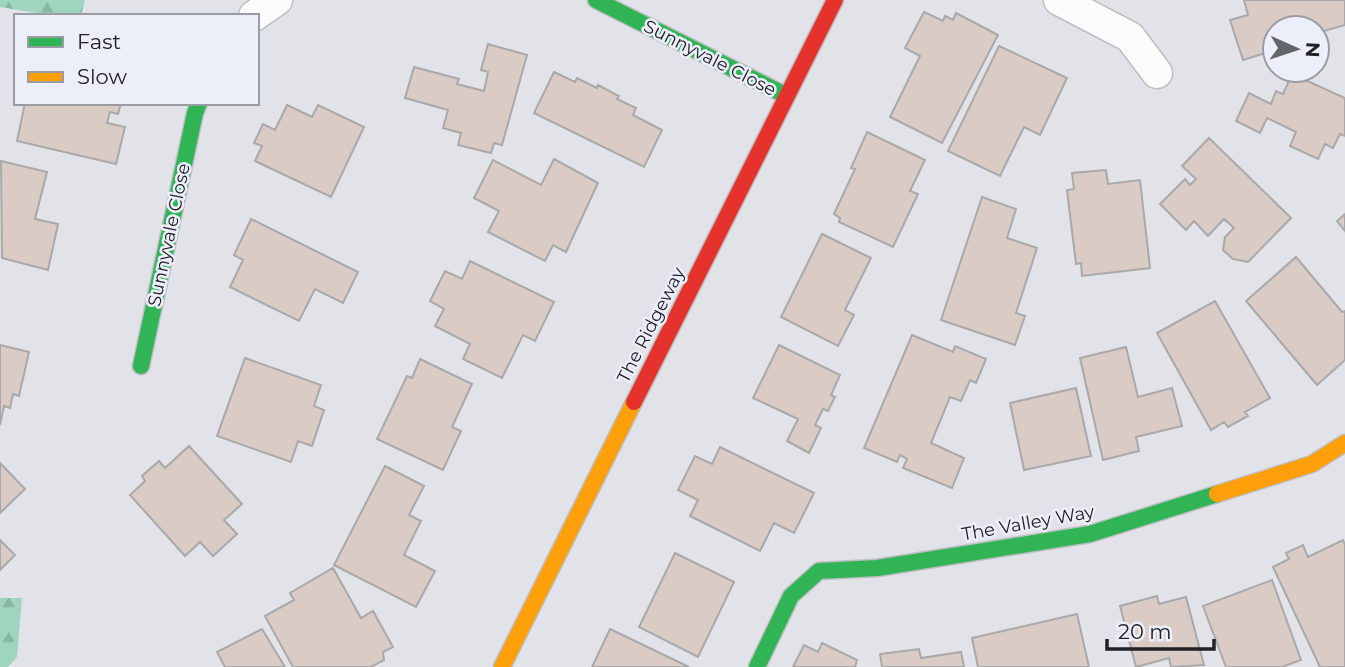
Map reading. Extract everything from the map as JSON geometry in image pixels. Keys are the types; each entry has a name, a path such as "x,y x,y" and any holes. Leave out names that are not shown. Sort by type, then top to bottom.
{"street":[{"path":"257,14 276,0"},
{"name":"Sunnyvale Close","path":"596,0 787,96"},
{"name":"The Ridgeway","path":"502,667 835,0"},
{"path":"1059,0 1130,37 1157,73"},
{"name":"Sunnyvale Close","path":"141,366 198,105"},
{"name":"The Valley Way","path":"757,667 791,596 819,571 877,568 1090,534 1312,464 1345,443"}],"green space":[{"path":"0,0 85,0 82,14 42,14 0,7"},
{"path":"0,598 22,598 17,657 8,667 0,667"}],"building":[{"path":"1244,0 1345,0 1345,25 1331,29 1331,14 1261,14 1261,54 1243,60 1230,20 1248,15"},
{"path":"924,12 943,21 945,16 953,20 956,13 998,35 942,143 890,117 920,56 905,48"},
{"path":"488,44 527,55 502,145 494,143 491,153 458,145 461,133 443,128 448,110 405,98 414,67 459,79 457,84 484,91 488,72 481,70"},
{"path":"999,46 1067,78 1040,135 1024,127 1000,176 948,151"},
{"path":"554,72 575,82 577,78 597,88 598,85 619,96 617,99 636,108 633,115 662,130 644,167 534,113"},
{"path":"1288,84 1314,84 1345,98 1345,136 1340,134 1333,148 1325,144 1318,159 1290,146 1296,132 1267,118 1260,133 1236,121 1249,93 1271,104 1276,91 1283,94"},
{"path":"25,105 120,105 118,114 110,112 107,123 125,127 116,164 17,141"},
{"path":"287,105 312,117 318,105 364,127 331,197 255,161 262,146 254,143 263,124 275,130"},
{"path":"867,132 925,160 910,191 918,194 893,247 839,222 840,218 834,214 855,169 851,168"},
{"path":"1209,138 1291,218 1248,262 1233,259 1223,250 1225,237 1234,228 1224,219 1208,236 1194,221 1186,230 1160,204 1185,179 1190,185 1196,179 1182,166"},
{"path":"554,159 598,183 566,252 553,245 545,261 488,232 499,211 474,198 493,160 541,185"},
{"path":"1,161 47,172 35,219 58,224 48,270 2,258"},
{"path":"1106,170 1108,184 1140,180 1150,268 1082,276 1081,263 1076,264 1067,190 1074,189 1072,173"},
{"path":"982,197 1016,209 1007,238 1037,248 1016,313 1025,316 1015,345 941,320"},
{"path":"1345,214 1345,231 1337,221"},
{"path":"251,219 358,272 343,303 315,289 299,321 230,287 243,260 234,255"},
{"path":"822,234 871,258 845,310 854,315 838,346 781,317"},
{"path":"1296,257 1342,312 1345,311 1345,360 1317,385 1246,301"},
{"path":"470,261 554,302 535,341 523,335 502,378 463,359 470,344 435,326 444,309 430,301 445,271 462,279"},
{"path":"1215,301 1270,398 1245,412 1248,416 1228,427 1224,422 1211,430 1157,333"},
{"path":"912,335 953,352 955,346 986,359 976,383 970,380 961,401 950,397 931,443 964,458 952,488 903,468 907,459 900,455 897,462 864,448"},
{"path":"0,345 29,352 19,396 13,394 10,408 4,406 0,425"},
{"path":"779,345 840,375 831,395 835,397 828,411 823,409 815,425 821,428 809,453 787,441 798,419 753,398"},
{"path":"1126,347 1138,397 1172,388 1182,426 1136,437 1139,451 1103,460 1080,358"},
{"path":"245,358 321,385 314,406 324,410 312,446 298,441 291,462 217,436"},
{"path":"420,359 472,384 452,427 461,431 443,470 377,439 407,376 412,378"},
{"path":"1076,388 1091,456 1024,470 1010,403"},
{"path":"189,446 242,504 224,520 237,534 213,556 200,542 185,556 130,495 145,481 142,476 159,461 165,468"},
{"path":"720,447 814,493 794,533 774,523 760,551 690,516 698,500 678,490 695,456 712,464"},
{"path":"0,463 25,489 0,513"},
{"path":"385,466 424,486 409,515 421,521 404,555 435,571 416,607 334,565"},
{"path":"0,540 15,555 0,570"},
{"path":"1343,540 1345,667 1320,667 1273,567 1289,559 1286,553 1303,545 1308,557"},
{"path":"675,553 734,582 698,657 639,627"},
{"path":"333,568 361,618 373,611 393,647 383,652 384,660 371,667 293,667 265,616 294,600 290,593"},
{"path":"1272,580 1301,660 1282,667 1226,667 1203,606"},
{"path":"1157,596 1159,604 1186,597 1204,665 1171,667 1169,658 1136,667 1120,606"},
{"path":"1077,614 1089,667 978,667 972,638"},
{"path":"262,629 285,667 225,667 217,652"},
{"path":"610,629 689,667 592,667"},
{"path":"822,643 857,660 855,667 793,667 804,645 818,652"},
{"path":"919,649 921,658 961,652 964,667 882,667 880,654"}],"traffic: fast":[{"path":"596,0 787,96"},
{"path":"141,366 198,105"},
{"path":"757,667 791,596 819,571 877,568 1090,534 1217,494"}],"traffic: slow":[{"path":"502,667 634,402"},
{"path":"1217,494 1312,464 1345,443"}],"traffic: jam":[{"path":"634,402 835,0"}]}
